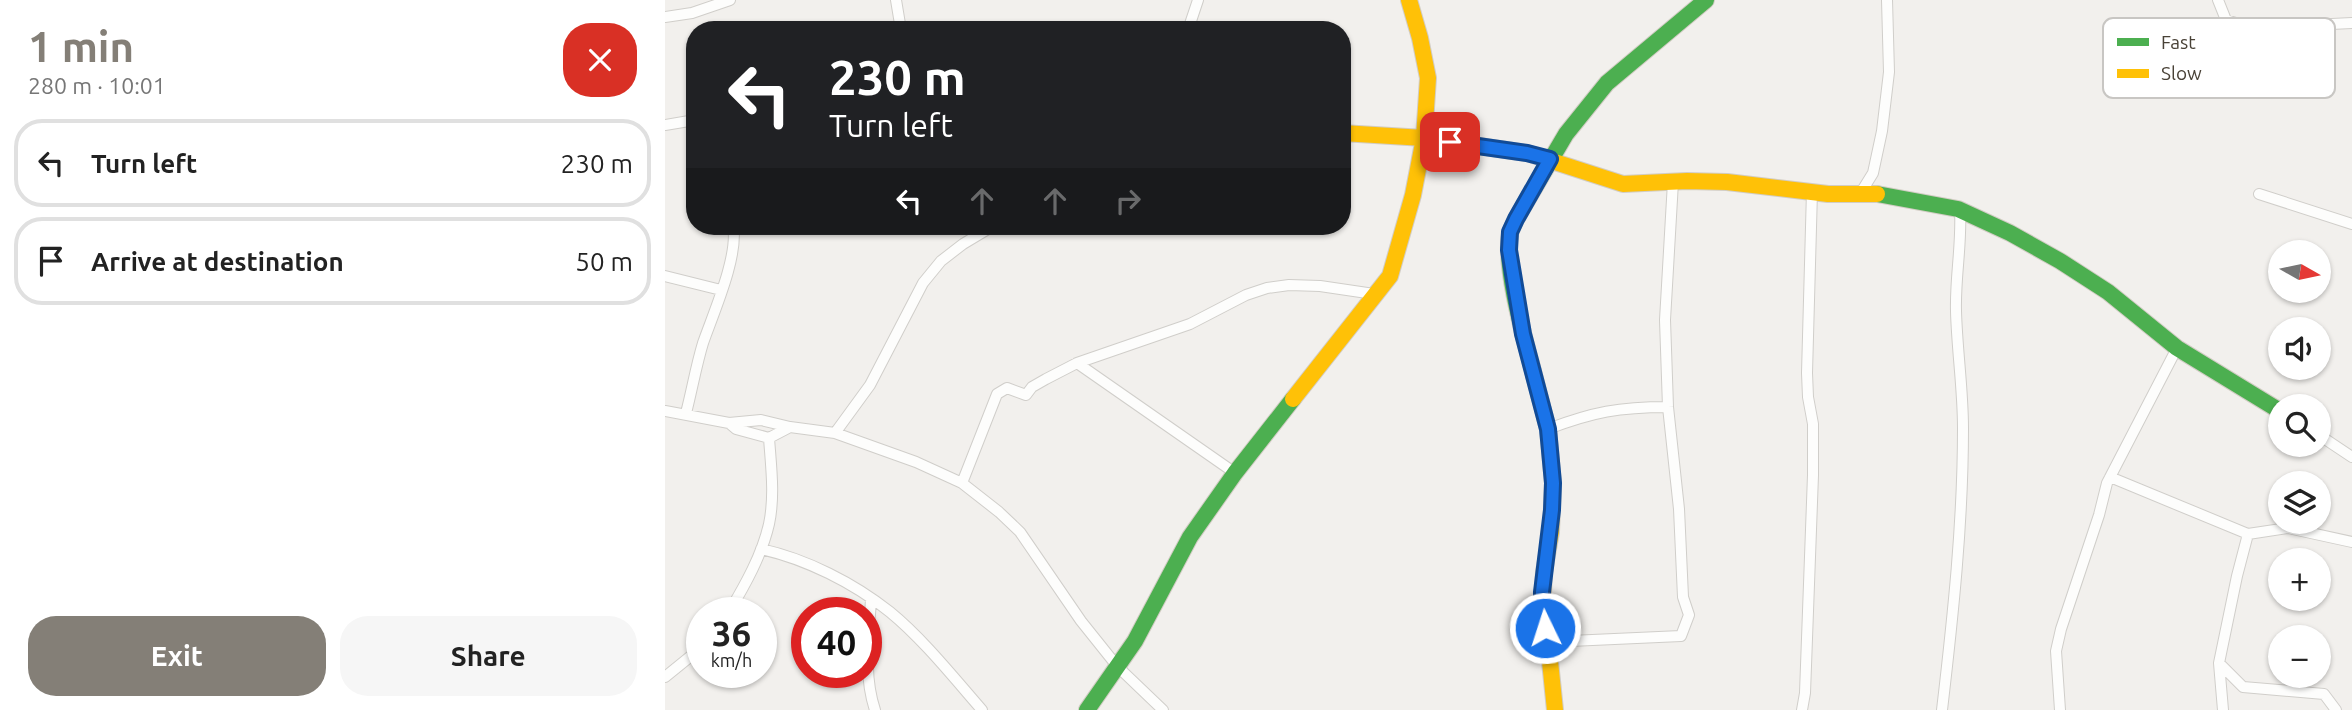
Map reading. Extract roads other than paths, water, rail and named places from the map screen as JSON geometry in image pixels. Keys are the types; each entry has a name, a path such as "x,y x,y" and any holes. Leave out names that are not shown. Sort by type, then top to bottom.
{"street":[{"path":"666,14 692,13 730,0"},
{"path":"896,0 900,21"},
{"path":"1191,21 1198,0"},
{"path":"1087,710 1135,640 1190,537 1235,473 1390,276 1413,195 1424,138 1428,78 1409,0"},
{"path":"1555,710 1542,613 1544,572 1551,532 1553,483 1548,429 1521,324 1509,250 1510,232 1566,134 1607,83 1706,0"},
{"path":"1860,194 1873,173 1882,131 1889,72 1887,0"},
{"path":"2218,0 2225,18"},
{"path":"665,125 686,122"},
{"path":"1351,134 1424,138 1527,153 1623,184 1727,182 1828,194 1886,194 1960,210 2010,233 2070,268 2108,292 2177,348 2268,404"},
{"path":"1873,173 1886,194"},
{"path":"1548,642 1681,636 1689,615 1683,597 1679,509 1668,407 1665,320 1673,182"},
{"path":"1802,710 1805,694 1813,475 1813,424 1807,373 1812,191"},
{"path":"2259,194 2352,224"},
{"path":"1942,710 1962,500 1963,424 1955,309 1962,230 1960,210"},
{"path":"686,413 703,344 733,244 733,235"},
{"path":"835,433 870,385 923,283 941,261 978,235"},
{"path":"665,276 721,289"},
{"path":"962,483 997,394 1007,388 1026,395 1032,387 1077,363 1190,324 1246,295 1267,288 1289,285 1319,286 1374,293"},
{"path":"2060,710 2056,652 2110,477 2177,348"},
{"path":"1077,363 1235,473"},
{"path":"1548,429 1609,410 1668,407"},
{"path":"665,411 729,422 761,420 835,433 916,462 962,483 1020,532 1081,621 1117,666 1163,710"},
{"path":"729,422 736,429 769,438 790,427"},
{"path":"737,597 761,549 769,523 772,486 769,438"},
{"path":"2331,443 2352,457"},
{"path":"2110,477 2248,534 2288,528 2352,542"},
{"path":"2223,710 2219,663 2248,534"},
{"path":"761,549 807,565 867,597"},
{"path":"882,606 907,628 982,710"},
{"path":"665,677 686,660"},
{"path":"2219,663 2243,687"},
{"path":"2222,698 2243,687 2324,694 2336,710"},
{"path":"869,688 875,710"}]}
